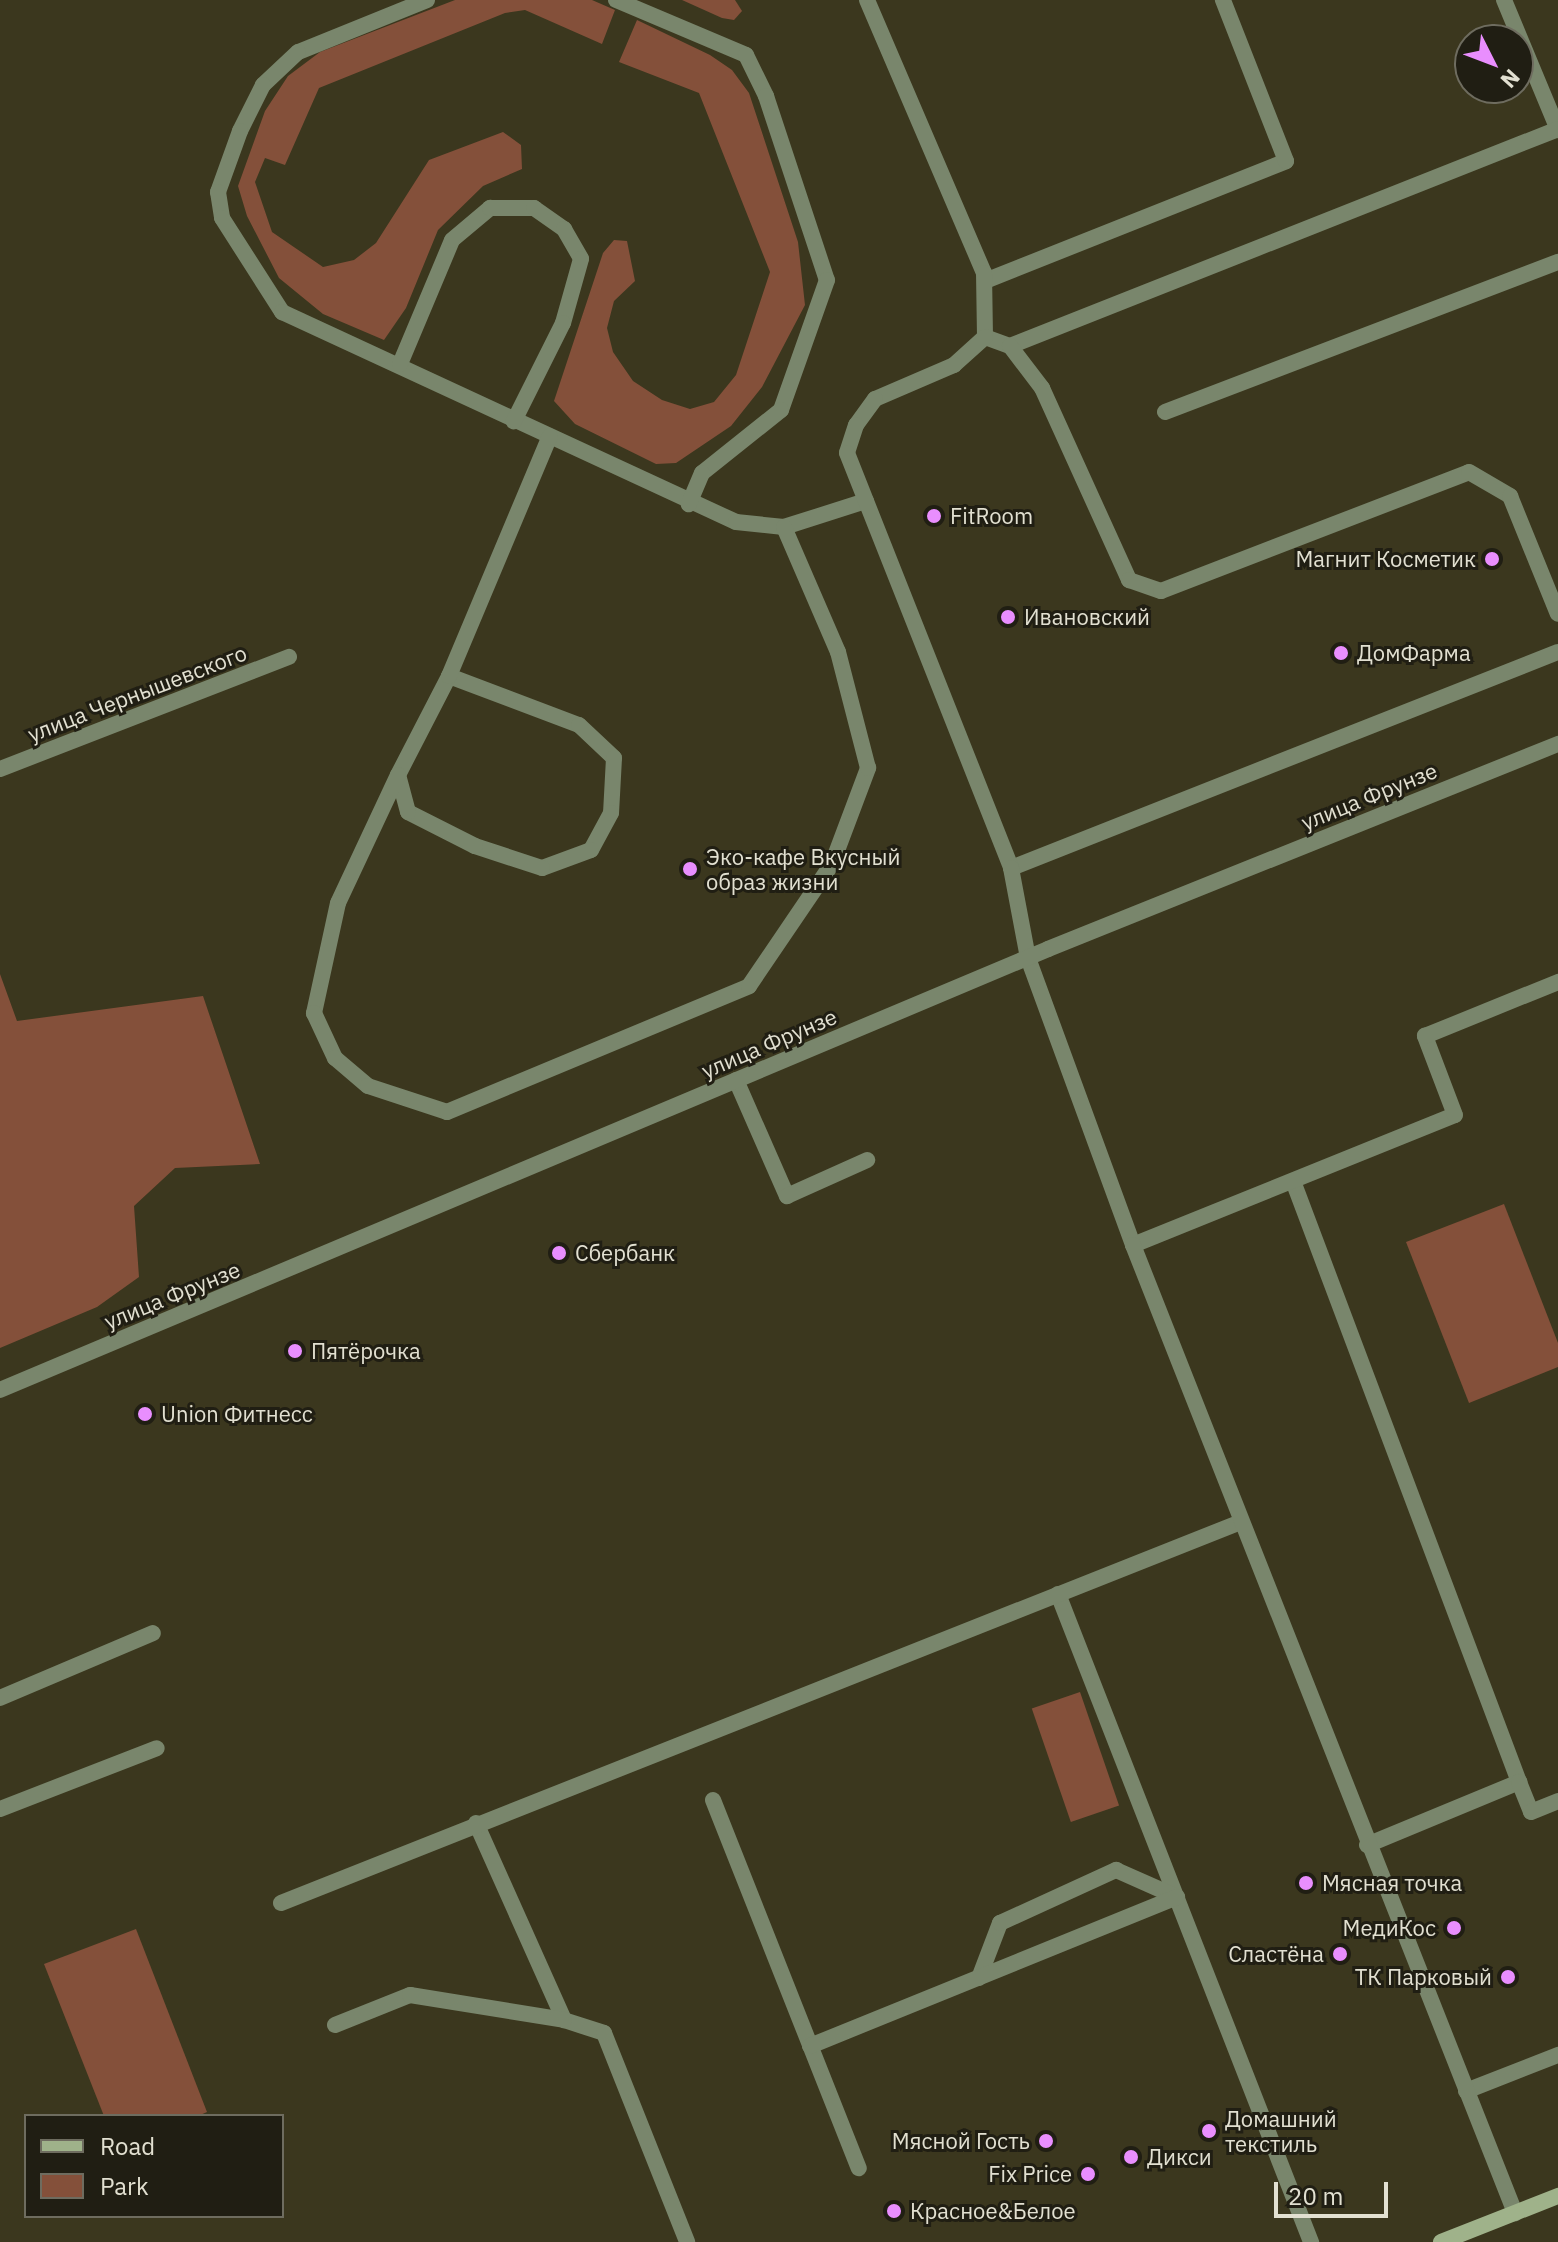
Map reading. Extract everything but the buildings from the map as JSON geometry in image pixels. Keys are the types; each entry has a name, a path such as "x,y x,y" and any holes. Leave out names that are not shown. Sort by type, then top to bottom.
{"main road":[{"path":"1441,2242 1558,2196"}],"street":[{"path":"427,0 298,52 263,85 218,192 222,218 282,312 400,364 689,504 736,522 784,527 866,501"},
{"path":"616,0 746,55 766,96 827,280 781,410 702,473 689,504"},
{"path":"867,0 985,281 985,337 954,365 875,399 856,425 847,453 1011,868 1028,958 1133,1245 1367,1845 1515,2213"},
{"path":"985,281 1286,161 1223,0"},
{"path":"1010,346 1558,129 1504,0"},
{"path":"400,364 452,240 490,208 534,208 564,229 581,259 563,323 514,421"},
{"path":"1165,412 1558,262"},
{"path":"985,337 1010,346 1042,388 1129,580 1161,591 1469,472 1510,496 1558,614"},
{"path":"550,436 449,676 338,903 314,1013 335,1058 368,1086 447,1112 749,986 832,864 868,768 838,652 784,527"},
{"path":"1011,868 1558,652"},
{"name":"улица Чернышевского","path":"0,769 289,657"},
{"path":"398,775 408,812 475,846 542,868 591,850 611,813 614,758 579,725 449,676"},
{"name":"улица Фрунзе","path":"0,1390 1028,958 1558,744"},
{"path":"1133,1245 1455,1115 1425,1036 1558,982"},
{"path":"736,1080 787,1196 867,1160"},
{"path":"1293,1181 1531,1812 1558,1801"},
{"path":"281,1903 476,1823 1241,1522"},
{"path":"1058,1594 1311,2242"},
{"path":"0,1698 153,1633"},
{"path":"0,1809 157,1748"},
{"path":"1367,1845 1519,1782"},
{"path":"713,1800 859,2168"},
{"path":"476,1823 564,2020"},
{"path":"979,1978 1000,1923 1116,1870 1177,1897"},
{"path":"810,2046 1177,1897"},
{"path":"335,2025 410,1995 564,2020 604,2033 687,2242"},
{"path":"1466,2091 1558,2055"}],"green space":[{"path":"455,0 592,0 615,10 602,44 525,10 505,13 319,88 285,165 265,158 255,182 272,232 323,267 354,260 376,243 429,160 503,132 521,145 522,169 483,186 438,230 406,308 384,340 323,314 279,278 247,216 238,186 265,111 288,76 320,52"},
{"path":"682,0 735,0 742,11 734,20 722,18"},
{"path":"637,20 710,55 732,70 749,93 798,242 805,305 762,387 731,426 676,463 656,464 575,424 554,401 603,253 614,240 627,241 635,281 614,301 607,328 613,352 633,381 662,400 690,409 714,402 736,375 770,272 699,93 619,62"},
{"path":"0,974 17,1021 203,996 260,1164 175,1168 134,1206 139,1277 97,1307 0,1348"},
{"path":"1504,1204 1558,1343 1558,1367 1469,1403 1406,1242"},
{"path":"1080,1692 1119,1805 1071,1822 1032,1709"},
{"path":"136,1929 207,2112 103,2114 44,1964"}],"place":[{"name":"FitRoom","path":"934,516"},
{"name":"Магнит Косметик","path":"1492,559"},
{"name":"Ивановский","path":"1008,617"},
{"name":"ДомФарма","path":"1341,653"},
{"name":"Эко-кафе Вкусный образ жизни","path":"690,869"},
{"name":"Сбербанк","path":"559,1253"},
{"name":"Пятёрочка","path":"295,1351"},
{"name":"Union Фитнесс","path":"145,1414"},
{"name":"Мясная точка","path":"1306,1883"},
{"name":"МедиКос","path":"1454,1928"},
{"name":"Сластёна","path":"1340,1954"},
{"name":"ТК Парковый","path":"1508,1977"},
{"name":"Домашний текстиль","path":"1209,2131"},
{"name":"Мясной Гость","path":"1046,2141"},
{"name":"Дикси","path":"1131,2157"},
{"name":"Fix Price","path":"1088,2174"},
{"name":"Красное&Белое","path":"894,2211"}]}
